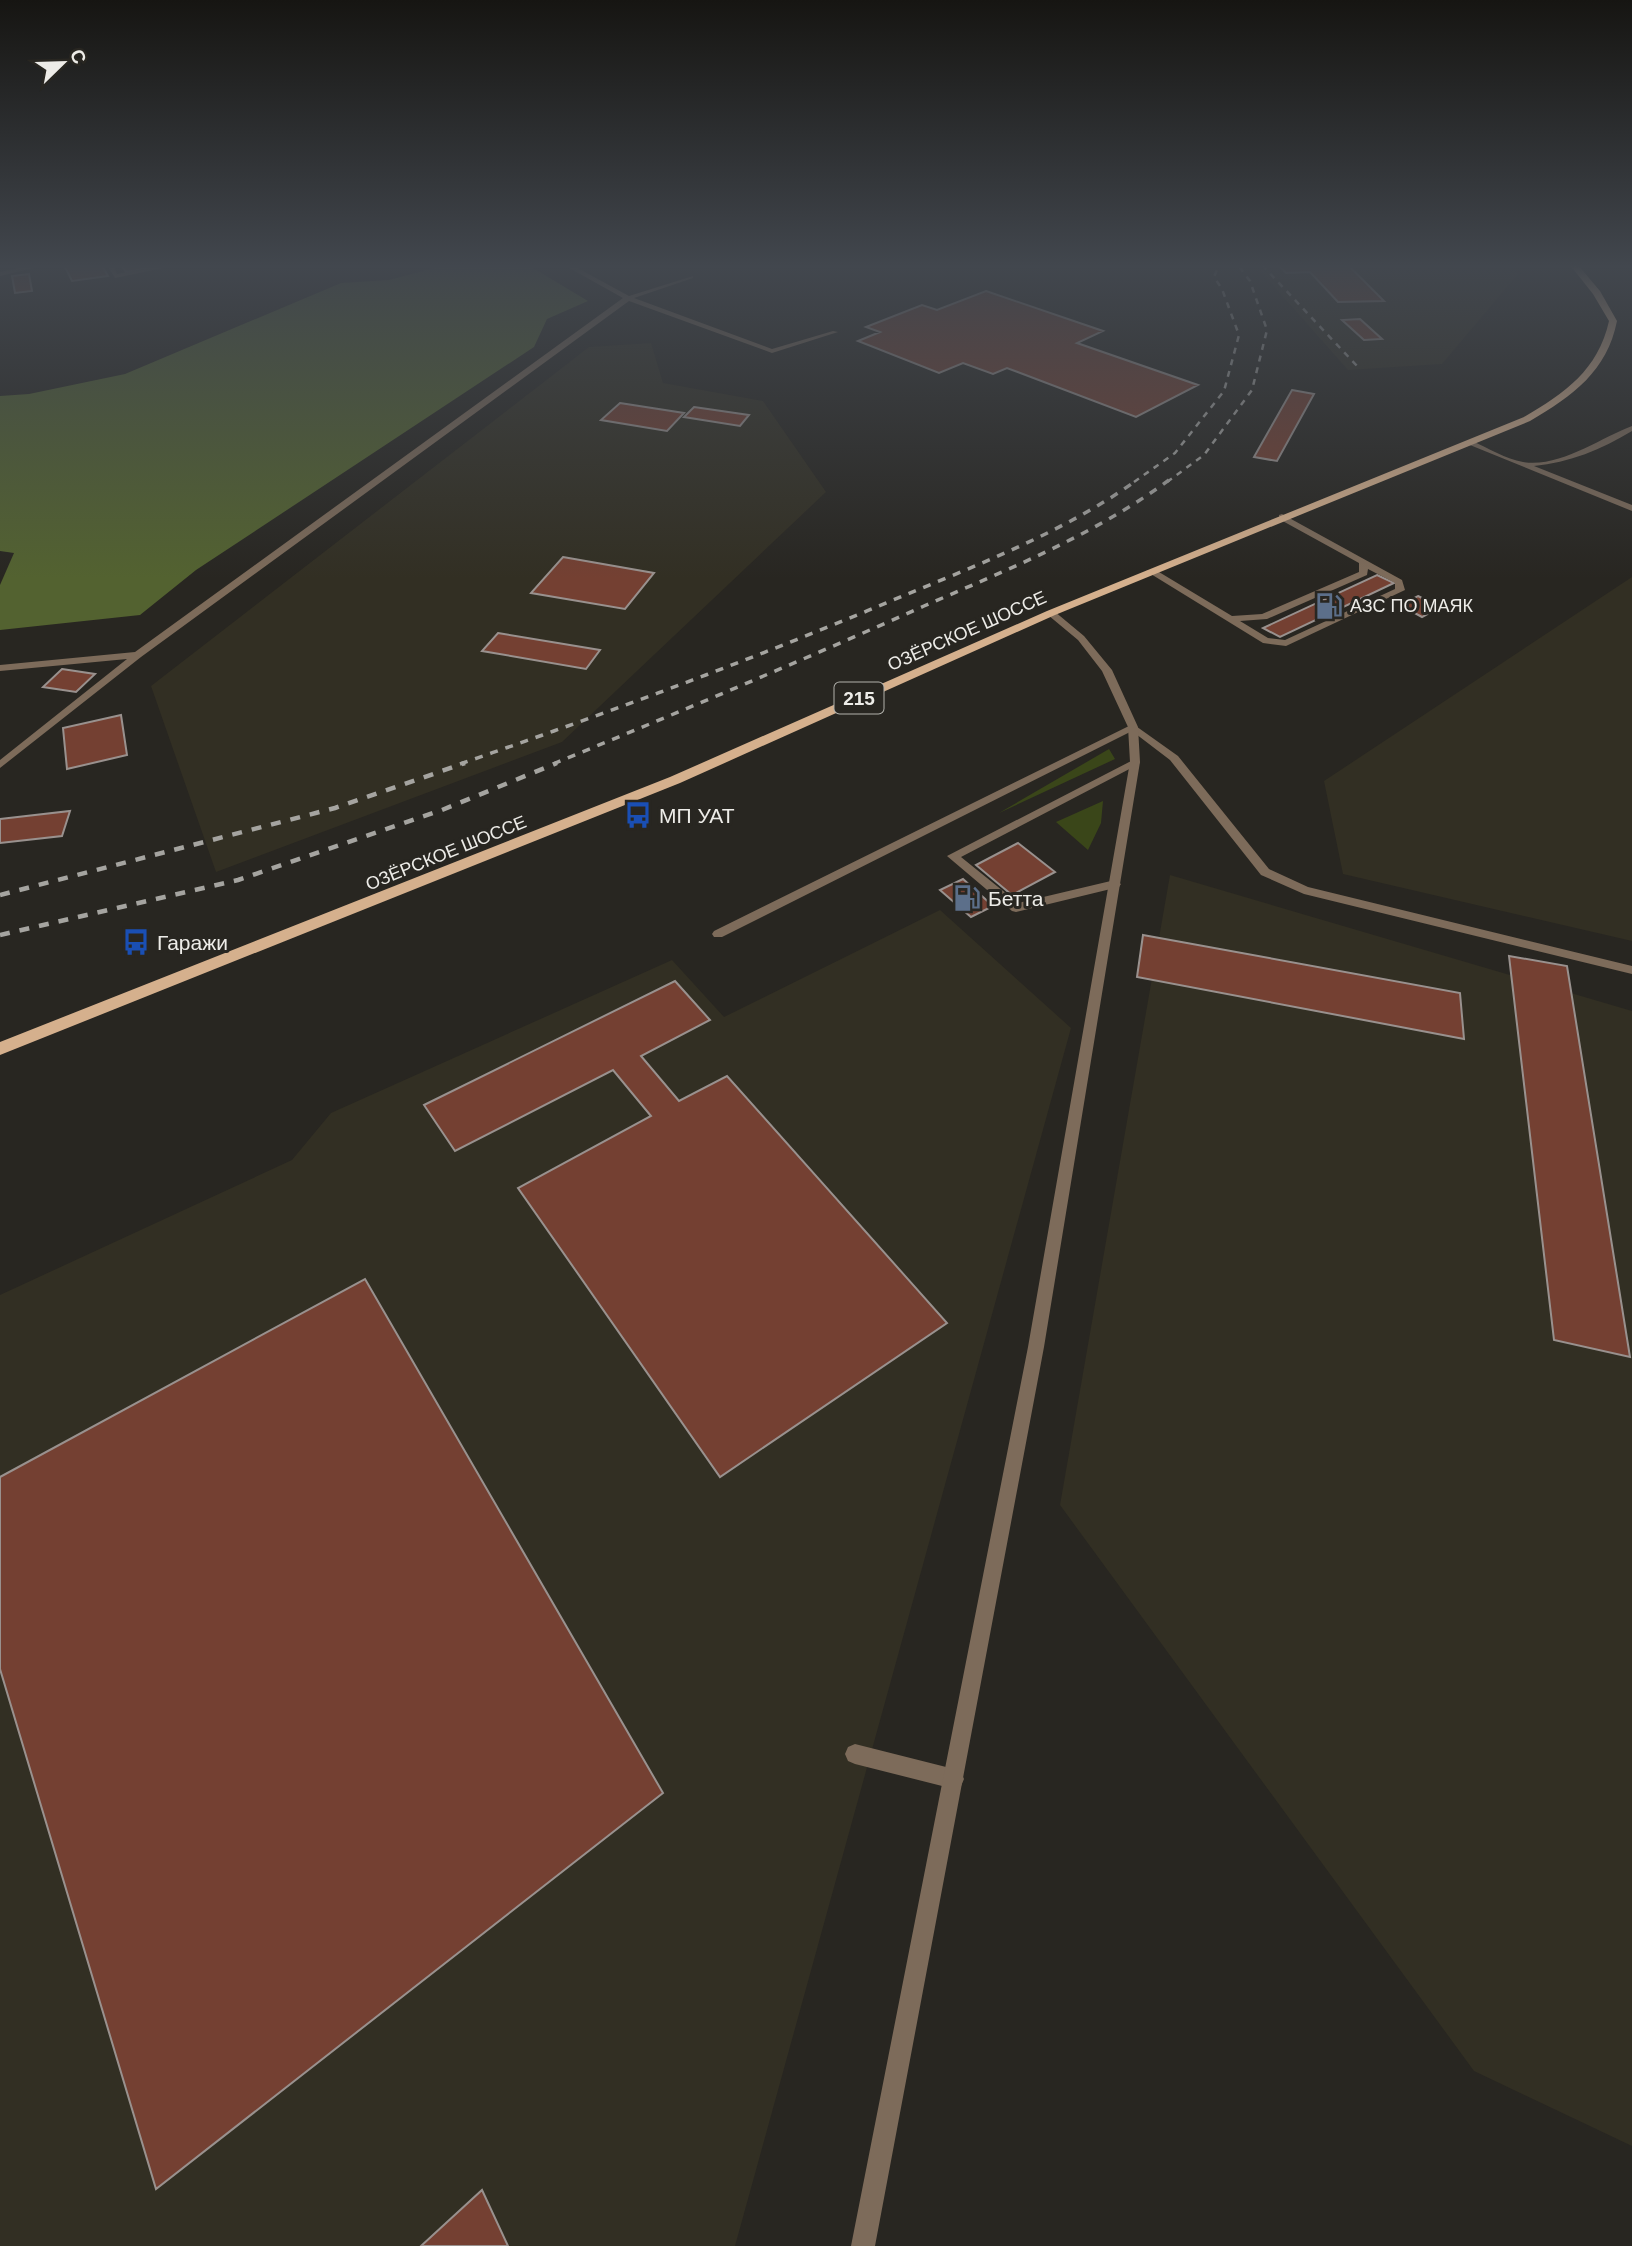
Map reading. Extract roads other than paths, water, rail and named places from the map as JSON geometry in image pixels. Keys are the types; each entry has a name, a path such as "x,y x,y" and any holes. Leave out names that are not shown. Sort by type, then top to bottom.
{"main road":[{"name":"ОЗЁРСКОЕ ШОССЕ","path":"0,1049 675,780 1051,613 1527,419 1573,388 1588,370"}],"street":[{"path":"0,765 138,655 529,370"},
{"path":"1518,465 1559,461 1584,453 1632,428"},
{"path":"1469,443 1518,465 1632,508"},
{"path":"1151,571 1266,641 1286,643 1400,590 1399,582 1282,517"},
{"path":"1229,619 1264,617 1364,573 1363,562"},
{"path":"863,2246 1038,1334 1135,762 1133,727 1107,670 1081,638 1051,613"},
{"path":"0,668 138,655"},
{"path":"718,934 1133,727"},
{"path":"1133,727 1174,758 1265,872 1304,890 1632,970"},
{"path":"1115,884 1016,908 953,856 1135,762"},
{"path":"855,1754 954,1779"}],"railway":[{"path":"1134,482 1175,453 1224,391 1230,370"},
{"path":"1167,482 1204,455 1252,390 1257,370"},
{"path":"460,764 740,662 965,570 1025,544 1083,514 1137,480"},
{"path":"553,764 785,667 1019,564 1111,518 1169,480"},
{"path":"0,895 335,808 465,763"},
{"path":"0,935 238,880 442,810 557,763"}],"place":[{"name":"АЗС ПО МАЯК","path":"1329,606"},
{"name":"МП УАТ","path":"638,815"},
{"name":"Бетта","path":"967,898"},
{"name":"Гаражи","path":"136,942"}]}
